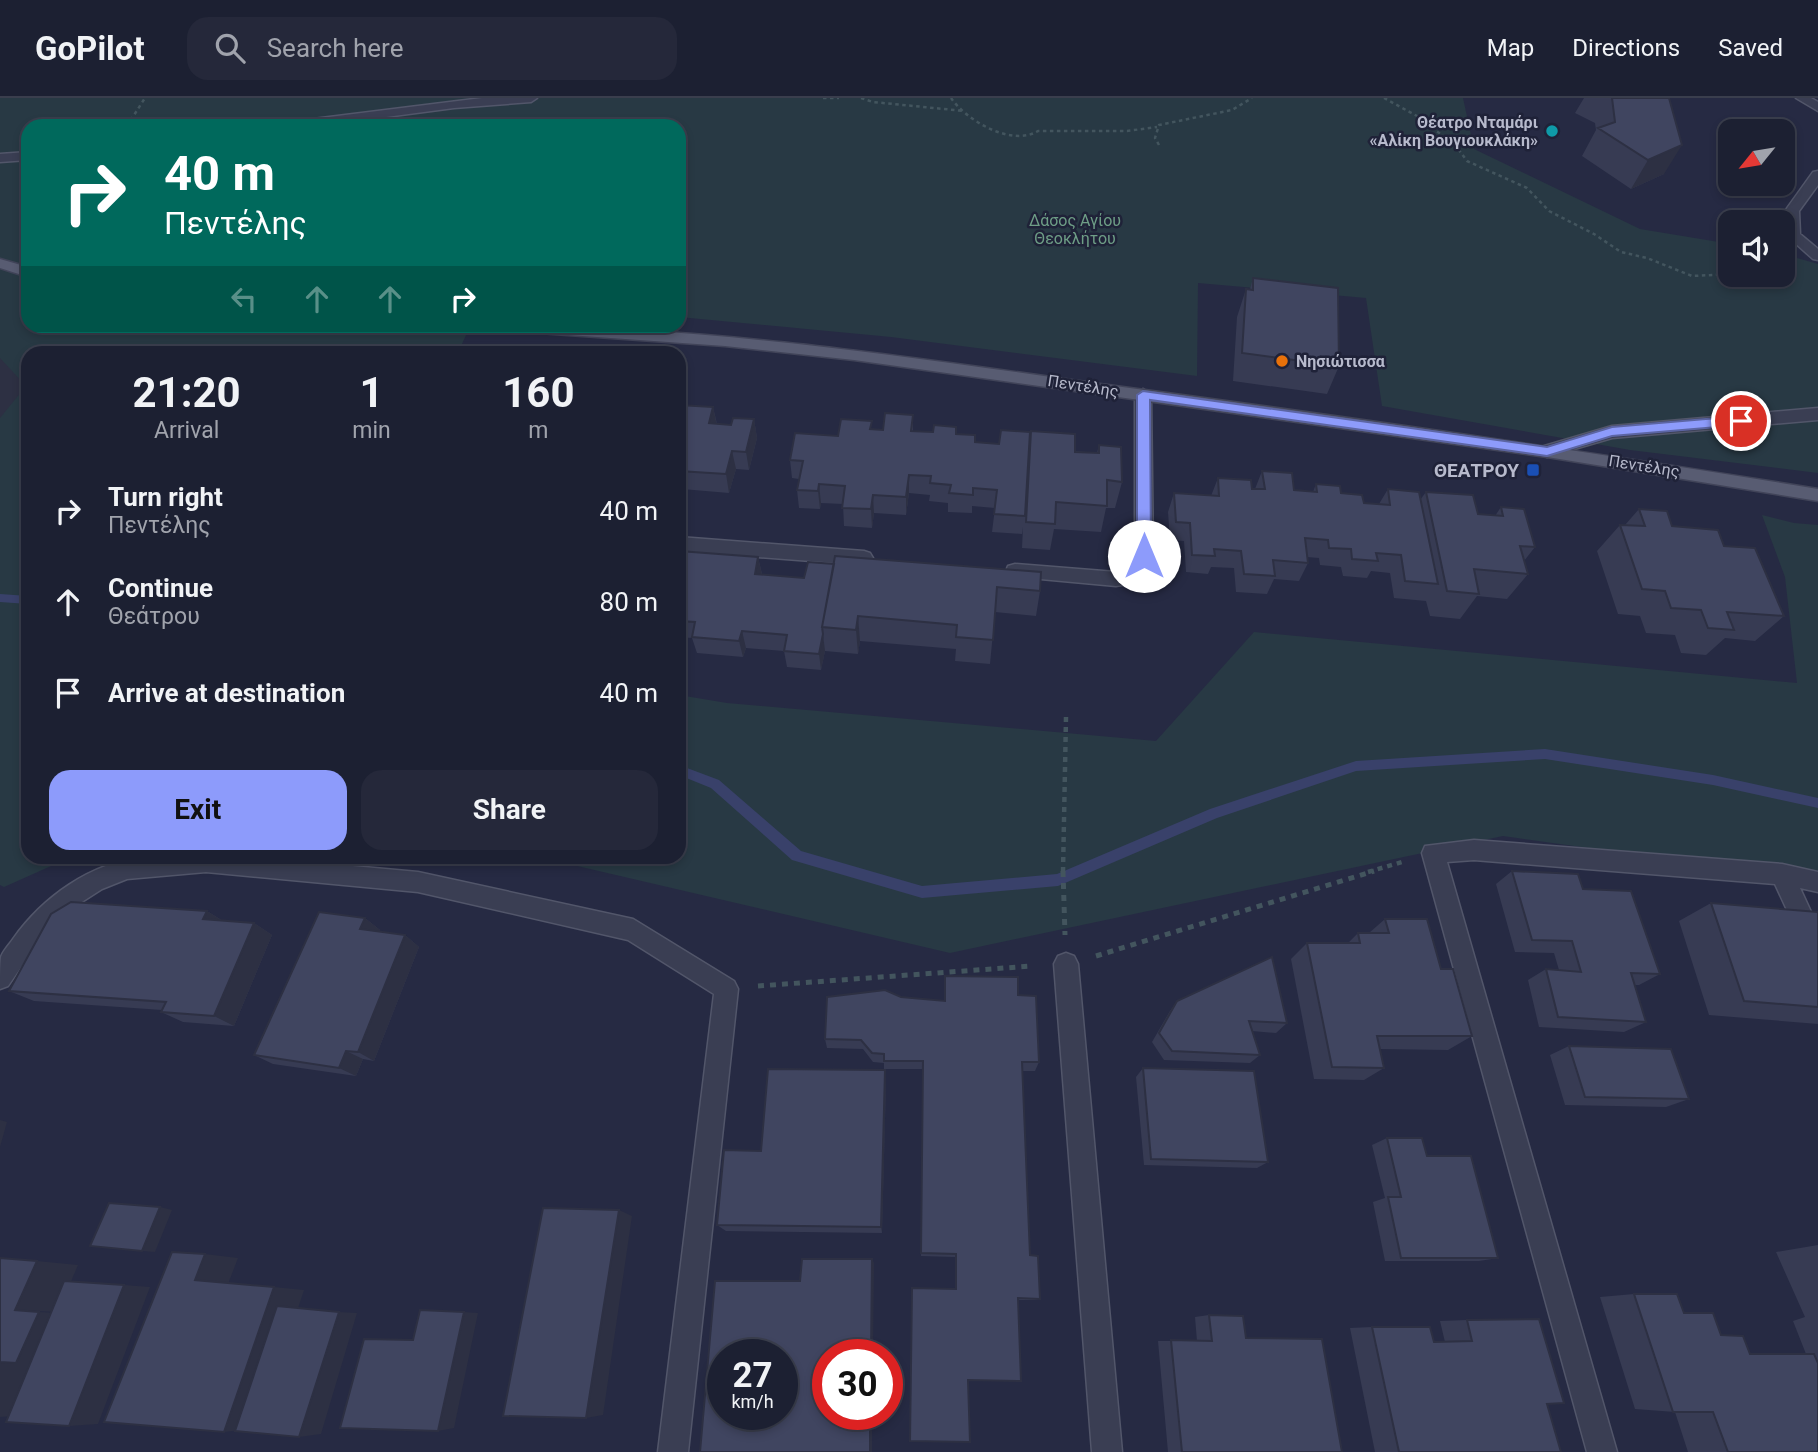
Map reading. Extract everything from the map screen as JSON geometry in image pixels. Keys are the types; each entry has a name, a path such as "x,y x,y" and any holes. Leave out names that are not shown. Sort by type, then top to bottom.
{"main road":[{"path":"0,263 21,270"},
{"name":"Πεντέλης","path":"611,333 725,341 853,355 1547,451 1818,495"}],"street":[{"path":"342,119 454,104 531,98"},
{"path":"1802,98 1818,107"},
{"path":"0,158 21,156"},
{"path":"1818,175 1792,211 1793,235 1818,256"},
{"path":"995,569 1116,579 1127,578 1138,571 1144,556 1143,395"},
{"path":"1547,451 1612,432 1818,414"},
{"path":"686,545 887,560"},
{"path":"1602,1452 1433,853 1474,850 1782,874 1818,882"},
{"path":"0,978 36,927 66,900 94,882 126,869 183,864"},
{"path":"226,864 418,883 633,930 726,989 673,1452"},
{"path":"1782,874 1818,952"},
{"path":"1066,964 1107,1452"}],"path":[{"path":"132,119 145,98"},
{"path":"824,98 839,98"},
{"path":"861,98 878,104 895,102 946,112 964,111"},
{"path":"951,98 981,125 1014,135 1028,136 1038,131 1127,131 1157,127 1165,122 1190,120 1232,110 1252,98"},
{"path":"1384,98 1417,116 1456,146 1467,161 1527,188 1549,211 1594,234 1621,252 1647,258 1692,276 1718,275"},
{"path":"1157,127 1155,138 1159,145"},
{"path":"1063,908 1062,832 1066,717"}],"green space":[{"name":"Δάσος Αγίου Θεοκλήτου","path":"0,98 1463,98 1474,149 1640,229 1718,242 1718,287 1795,287 1795,257 1818,264 1818,473 1630,450 1382,406 1366,298 1198,283 1197,376 891,337 686,318 686,119 21,119 21,333 467,333 461,346 21,346 21,864 56,864 4,887 0,885"},
{"path":"1762,515 1794,523 1818,525 1818,880 1503,836 950,953 569,864 686,864 686,696 727,703 1156,741 1254,632 1797,683 1785,577"}],"building":[{"path":"1612,98 1669,98 1682,145 1648,160 1598,128 1615,122"},
{"path":"1253,278 1338,288 1339,366 1242,353 1246,289 1253,290"},
{"path":"686,405 713,407 709,423 731,425 733,418 754,419 746,452 732,451 726,474 686,471"},
{"path":"885,413 913,415 911,431 933,432 934,425 956,427 956,434 975,435 975,442 999,444 1001,430 1030,432 1025,516 994,514 997,490 973,488 973,495 949,493 951,485 930,483 931,476 909,475 906,497 873,495 871,509 842,508 845,486 819,484 818,491 797,490 803,461 790,460 795,433 838,436 841,419 872,421 870,429 883,430"},
{"path":"1031,431 1075,434 1075,452 1099,453 1099,445 1121,447 1122,482 1107,480 1107,506 1056,502 1055,524 1026,522"},
{"path":"1262,471 1292,473 1294,490 1317,492 1316,484 1340,486 1341,493 1362,495 1364,503 1390,505 1388,489 1419,492 1438,584 1405,581 1401,555 1376,553 1378,561 1352,559 1351,549 1329,548 1328,540 1305,538 1308,563 1273,560 1275,576 1244,574 1241,551 1214,549 1215,556 1192,555 1190,523 1176,522 1174,493 1219,496 1218,478 1251,480 1252,489 1265,489"},
{"path":"1426,492 1473,495 1478,514 1503,516 1501,507 1524,509 1535,547 1520,546 1528,574 1474,569 1479,594 1447,591"},
{"path":"1639,509 1667,511 1672,526 1718,530 1724,546 1755,548 1784,616 1727,612 1734,630 1708,628 1701,610 1671,608 1665,591 1642,589 1620,525 1645,526"},
{"path":"686,552 758,557 755,574 804,578 808,562 834,564 819,654 784,651 787,635 742,631 739,641 692,637 695,622 686,621"},
{"path":"835,556 1041,572 1040,591 997,587 993,640 956,637 957,625 858,616 856,630 822,627"},
{"path":"1512,871 1578,874 1583,889 1631,891 1660,974 1631,973 1646,1022 1558,1017 1546,969 1581,972 1572,941 1532,940"},
{"path":"71,902 207,911 203,919 254,923 214,1016 161,1012 166,1002 9,991 51,914"},
{"path":"1711,903 1818,912 1818,1007 1744,1001"},
{"path":"319,912 365,918 360,929 405,935 358,1052 346,1051 339,1068 254,1055"},
{"path":"1385,919 1427,919 1441,969 1453,969 1472,1036 1377,1036 1384,1068 1332,1067 1307,943 1360,943 1358,933 1389,933"},
{"path":"1272,957 1287,1023 1249,1021 1260,1055 1172,1051 1159,1033 1177,1001"},
{"path":"945,976 1018,977 1018,995 1036,996 1039,1062 1022,1062 1030,1255 1038,1256 1040,1299 1018,1298 1021,1381 968,1380 970,1442 910,1441 912,1288 956,1289 956,1254 921,1253 923,1061 884,1061 884,1054 872,1053 861,1040 825,1039 827,997 885,990 901,997 945,1001"},
{"path":"1569,1046 1671,1049 1689,1099 1585,1097"},
{"path":"1143,1068 1254,1071 1268,1162 1151,1159"},
{"path":"768,1069 885,1070 881,1227 717,1225 724,1150 761,1151"},
{"path":"1387,1138 1422,1138 1427,1156 1471,1156 1498,1258 1401,1258 1388,1197 1401,1197"},
{"path":"109,1203 160,1207 142,1251 90,1246"},
{"path":"543,1208 619,1210 586,1418 503,1416"},
{"path":"172,1252 205,1254 195,1280 274,1287 224,1432 104,1422"},
{"path":"0,1258 37,1261 15,1310 39,1312 16,1363 0,1362"},
{"path":"802,1259 872,1259 871,1339 812,1339 812,1430 870,1430 870,1452 700,1452 707,1372 707,1430 798,1430 798,1339 710,1339 715,1281 800,1281"},
{"path":"64,1281 124,1285 69,1426 6,1422"},
{"path":"1634,1294 1677,1294 1684,1313 1713,1313 1721,1335 1743,1336 1750,1354 1814,1354 1818,1363 1818,1452 1728,1452 1713,1412 1673,1412"},
{"path":"277,1306 339,1312 299,1437 235,1431"},
{"path":"420,1310 464,1312 438,1431 340,1428 364,1339 413,1340"},
{"path":"1209,1315 1243,1316 1246,1338 1322,1339 1342,1452 1182,1452 1171,1340 1212,1341"},
{"path":"1539,1319 1564,1403 1547,1404 1561,1452 1399,1452 1372,1327 1430,1327 1434,1342 1472,1341 1467,1320"}],"waterway":[{"path":"0,598 21,600"},
{"path":"686,773 715,784 797,856 922,892 1058,880 1214,813 1356,766 1545,754 1713,780 1818,803"}],"place":[{"name":"Θέατρο Νταμάρι «Αλίκη Βουγιουκλάκη»","path":"1552,131"},
{"name":"Νησιώτισσα","path":"1282,361"},
{"name":"ΘΕΑΤΡΟΥ","path":"1533,470"}],"route":[{"path":"1144,556 1143,395 1547,451 1612,432 1741,421"}]}
